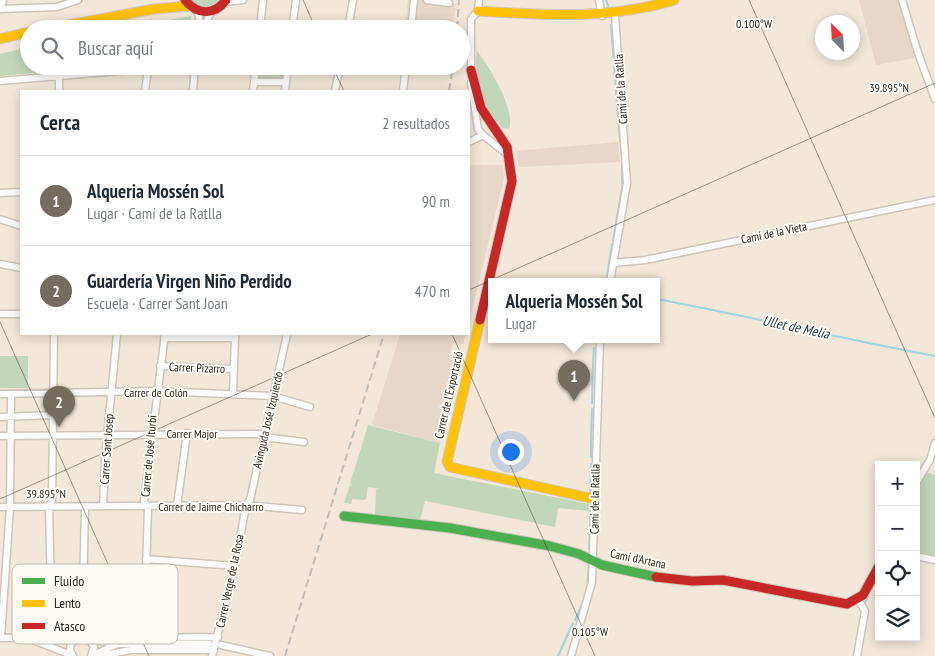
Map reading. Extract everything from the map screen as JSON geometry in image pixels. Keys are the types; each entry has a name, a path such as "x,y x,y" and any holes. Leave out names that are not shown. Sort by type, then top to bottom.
{"street":[{"path":"3,0 1,9 57,6 78,0"},
{"path":"154,9 169,0"},
{"path":"198,12 211,12 219,9 225,1 243,0"},
{"path":"261,20 263,0"},
{"path":"293,20 296,0"},
{"path":"350,20 353,0"},
{"path":"412,20 414,0"},
{"path":"427,0 449,3"},
{"path":"479,0 478,11 471,19 471,70 475,120 485,137 506,152"},
{"path":"599,0 602,16"},
{"path":"478,11 602,16 615,15 674,0"},
{"path":"902,0 918,53 935,99"},
{"path":"95,20 187,3 198,12 200,20"},
{"path":"207,20 211,12"},
{"name":"Camí de la Ratlla","path":"611,278 627,183 615,15"},
{"path":"0,39 20,34"},
{"path":"471,70 480,108 498,132 506,152"},
{"path":"0,82 72,75"},
{"path":"145,90 147,75"},
{"path":"193,90 194,75"},
{"path":"253,90 255,75"},
{"path":"285,90 287,75"},
{"path":"335,90 338,75"},
{"path":"403,90 405,75"},
{"path":"59,76 59,90"},
{"path":"254,82 286,82"},
{"path":"475,120 486,116"},
{"path":"470,142 485,137 493,138 498,132"},
{"name":"Carrer de l'Exportació","path":"490,278 511,186 512,175 506,152"},
{"path":"0,194 20,192"},
{"name":"Camí de la Vieta","path":"613,263 644,260 935,200"},
{"path":"0,218 20,226"},
{"path":"0,264 20,268"},
{"name":"Carrer de l'Exportació","path":"488,285 447,462 450,467 456,469 594,499"},
{"path":"0,314 20,314"},
{"path":"50,564 49,506 52,502 54,335"},
{"name":"Carrer Sant Josep","path":"103,506 117,335"},
{"name":"Avinguda José Izquierdo","path":"246,505 250,500 287,335"},
{"path":"164,336 235,336 232,394"},
{"name":"Carrer de José Iturbi","path":"146,564 148,508 144,501 164,336"},
{"name":"Camí de la Ratlla","path":"571,656 590,596 594,560 594,499 600,343"},
{"name":"Carrer Pizarro","path":"160,366 234,369"},
{"name":"Carrer de Colón","path":"0,394 156,391 232,394 273,396 310,407"},
{"path":"0,638 10,507 11,394"},
{"path":"0,417 53,415"},
{"path":"177,506 187,433"},
{"name":"Carrer Major","path":"0,436 187,433 264,436 304,442"},
{"path":"920,476 930,460 935,442"},
{"name":"Carrer de Jaime Chicharro","path":"0,508 103,506 148,508 246,505 302,510"},
{"name":"Carrer Verge de la Rosa","path":"213,653 235,566 246,505"},
{"path":"85,507 85,564"},
{"name":"Camí d'Artana","path":"344,516 450,528 550,546 594,560 602,565 662,578 692,581 723,580 847,604 859,601"},
{"path":"920,557 935,560"},
{"path":"146,559 235,566"},
{"path":"857,656 865,611 859,601 875,573"},
{"path":"178,637 218,637"},
{"path":"42,644 72,655"},
{"path":"91,644 94,647 92,656"},
{"path":"92,656 120,644 209,644"},
{"path":"221,645 270,656"},
{"path":"100,656 131,650 213,653"}],"shaded area":[{"path":"408,0 449,0 450,3 456,4 453,20 406,20"},
{"path":"859,0 899,0 916,58 876,65"},
{"path":"618,142 620,162 519,167 516,151"},
{"path":"470,165 503,165 504,179 470,318"},
{"path":"400,335 466,335 463,344 453,343 449,359 459,362 440,443 372,425"}],"green space":[{"path":"188,0 222,0 216,7 200,9"},
{"path":"191,16 191,20 170,20"},
{"path":"20,49 20,74 0,76 0,54"},
{"path":"477,51 494,77 505,100 509,111 509,129 503,128 483,106 476,64"},
{"path":"258,75 282,75 282,79 258,79"},
{"path":"0,356 28,356 28,388 0,388"},
{"path":"368,425 440,443 434,473 589,504 589,511 558,508 555,527 425,501 420,520 375,516 376,489 380,489 368,487 364,500 352,499 351,504 344,503 350,485 353,485 350,484"},
{"path":"926,472 935,475 935,559 920,555 920,481"}],"waterway":[{"path":"606,0 608,6"},
{"path":"611,25 617,104"},
{"path":"915,33 931,80"},
{"path":"617,105 620,141"},
{"path":"613,241 622,188 622,165"},
{"path":"607,276 612,244"},
{"name":"Ullet de Melia","path":"660,300 935,356"},
{"path":"593,364 594,348"},
{"path":"592,403 593,365"},
{"path":"591,441 592,409"},
{"path":"591,442 591,457"},
{"path":"590,492 591,464"},
{"path":"590,511 590,525"},
{"path":"589,549 590,528"},
{"path":"587,589 589,562"},
{"path":"864,605 868,596"},
{"path":"575,620 583,602"},
{"path":"558,656 573,623"}],"railway":[{"path":"458,20 459,0"},
{"path":"449,90 452,75"},
{"path":"285,656 384,335"}],"traffic: fast":[{"path":"344,516 450,528 550,546 579,554 602,565 656,577"}],"traffic: slow":[{"path":"478,11 552,15 601,13 625,11 674,0"},
{"path":"95,20 154,9 189,6"},
{"path":"0,39 20,34"},
{"path":"480,320 447,462 450,467 594,499"}],"traffic: jam":[{"path":"185,0 195,9 205,12 216,9 226,0"},
{"path":"471,70 481,108 507,147 512,181 490,278"},
{"path":"480,320 488,285"},
{"path":"656,577 692,581 723,580 847,604 863,595 875,573"}],"place":[{"name":"Alqueria Mossén Sol","path":"574,401"},
{"name":"Guardería Virgen Niño Perdido","path":"59,427"}]}
